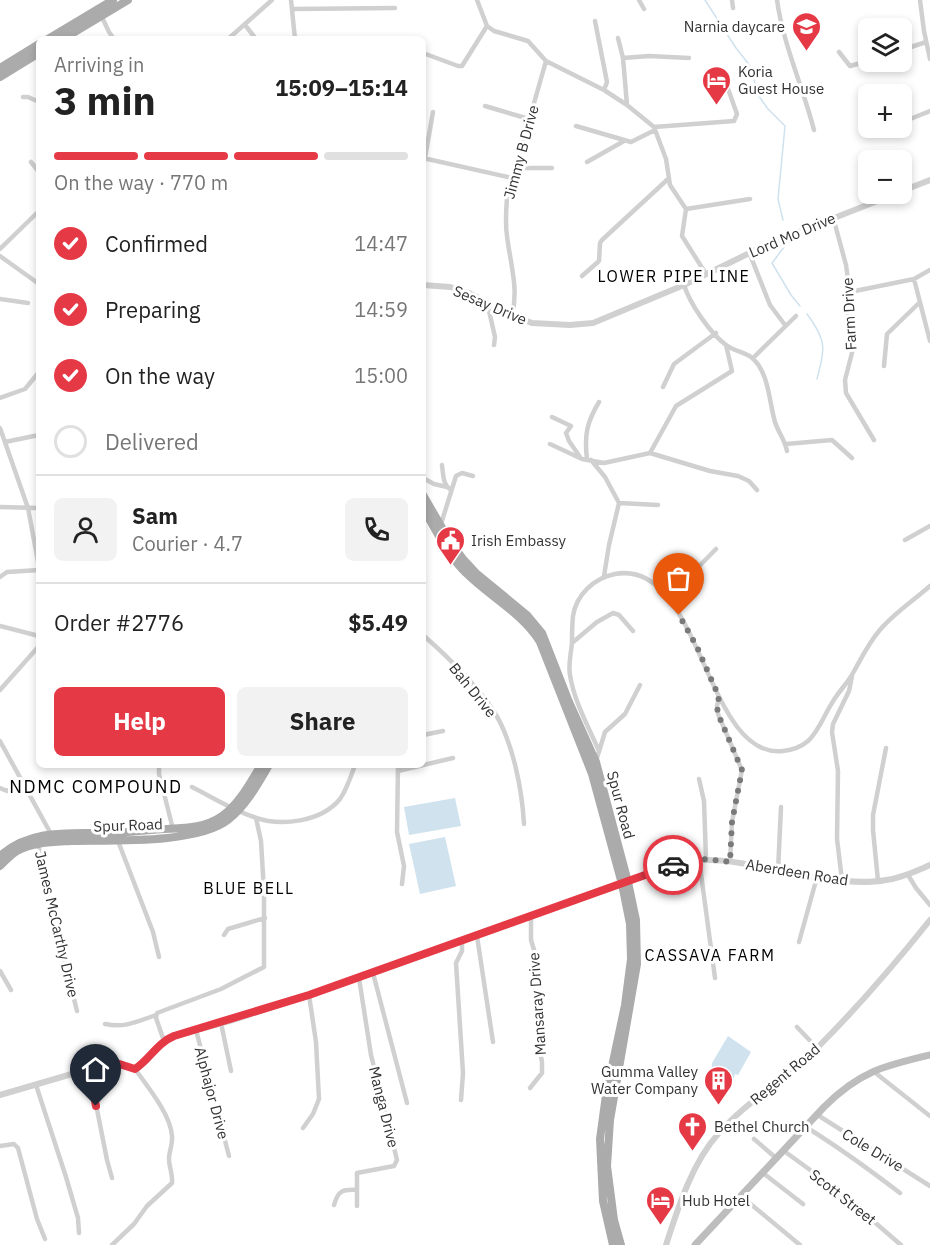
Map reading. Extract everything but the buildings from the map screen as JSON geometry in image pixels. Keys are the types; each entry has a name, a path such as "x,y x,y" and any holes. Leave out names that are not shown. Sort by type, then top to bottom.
{"main road":[{"path":"67,36 113,0"},
{"path":"54,36 128,0"},
{"path":"0,68 36,46"},
{"path":"0,77 36,55"},
{"name":"Spur Road","path":"426,500 451,543 476,573 524,618 540,642 589,765 625,883"},
{"name":"Spur Road","path":"426,513 444,546 465,573 542,633 565,694 596,762 625,883 632,941 628,1006 606,1095 600,1139 602,1191 612,1231 613,1245"},
{"name":"Spur Road","path":"0,856 14,845 38,840 117,836 198,827 210,823 236,809 259,768"},
{"name":"Spur Road","path":"0,866 17,851 51,834 175,837 199,833 227,821 267,768"},
{"path":"695,1245 816,1114 846,1086 872,1071 930,1055"},
{"name":"Spur Road","path":"612,1231 621,1245"}],"street":[{"path":"232,36 272,0"},
{"path":"291,0 295,36"},
{"path":"477,0 487,26 499,33 528,41 546,61 604,90 627,105 655,129 666,159 668,179 673,191 686,209 682,237 706,274"},
{"path":"639,0 644,9"},
{"path":"732,0 733,8"},
{"path":"777,0 783,30 814,130"},
{"path":"920,0 930,59"},
{"path":"292,9 395,8"},
{"path":"100,12 112,36"},
{"path":"595,21 607,82 604,90"},
{"path":"923,23 930,22"},
{"path":"245,25 254,36"},
{"path":"426,54 462,66 487,26"},
{"path":"106,36 109,32"},
{"path":"618,38 623,58 627,105"},
{"path":"912,47 926,42"},
{"path":"839,52 850,66 858,64"},
{"path":"623,58 649,56 689,58"},
{"name":"Jimmy B Drive","path":"512,315 516,295 505,214 512,178 546,61"},
{"path":"576,126 624,141 636,141 655,129 734,122 736,114 722,72"},
{"path":"23,97 36,101"},
{"path":"485,106 529,119"},
{"path":"912,118 930,111"},
{"path":"426,148 433,112"},
{"path":"587,162 624,141"},
{"path":"426,158 512,178"},
{"path":"31,162 36,168"},
{"path":"516,168 552,168"},
{"path":"582,276 599,261 602,240 668,179"},
{"path":"912,187 930,180"},
{"path":"686,209 750,199"},
{"name":"Lord Mo Drive","path":"592,323 684,285 749,252 868,204"},
{"path":"0,249 36,214"},
{"name":"Farm Drive","path":"833,217 843,248 850,292 848,314 854,345 845,384 849,399 874,440"},
{"path":"749,252 770,305 785,325"},
{"path":"0,256 36,282"},
{"path":"850,292 914,279 930,270"},
{"path":"914,279 930,341"},
{"name":"Sesay Drive","path":"426,285 450,287 469,293 532,323 582,325 592,323"},
{"path":"684,285 693,308 726,345 753,358 766,382 775,423 786,444 787,451"},
{"path":"0,299 28,303"},
{"path":"487,302 495,337 494,345"},
{"path":"884,366 887,334 919,303"},
{"path":"753,358 796,316"},
{"path":"663,387 674,364 716,333"},
{"path":"650,453 676,406 732,371 726,345"},
{"path":"0,398 25,389 36,376"},
{"path":"587,459 584,437 599,402"},
{"path":"552,417 571,426 566,434 569,441 605,477 619,503 604,576"},
{"path":"0,428 28,508 36,552"},
{"path":"5,442 36,436"},
{"path":"786,444 832,440 852,458"},
{"path":"550,444 587,459 614,462 650,453 710,471 738,476 748,481 757,490"},
{"path":"442,465 449,488"},
{"path":"441,525 449,488 458,473 473,476"},
{"path":"426,480 449,488"},
{"path":"619,503 658,504"},
{"path":"0,507 36,508"},
{"path":"905,540 930,526"},
{"path":"668,598 716,549"},
{"path":"0,577 7,572 36,568"},
{"path":"599,751 572,686 569,673 575,605 583,593 604,576 620,573 643,576 668,598 688,630 719,697 738,730 747,738 772,750 781,751 800,747 808,741 840,689 852,676"},
{"path":"842,880 837,839 838,771 832,732 833,724 866,648 880,630 930,586"},
{"path":"572,643 597,621 613,613 619,615 633,631"},
{"path":"0,626 36,635"},
{"name":"Bah Drive","path":"426,637 488,703 502,727 521,793 524,824"},
{"path":"0,690 36,649"},
{"path":"596,762 605,732 625,714 640,685"},
{"path":"719,697 718,714 742,770 732,822 730,862"},
{"path":"426,734 443,731"},
{"path":"0,741 51,834"},
{"path":"878,881 873,815 886,748"},
{"path":"426,763 453,758"},
{"path":"159,768 173,829"},
{"path":"192,787 256,818 290,821 320,814 329,809 341,797 354,768"},
{"path":"398,768 398,832 404,866 402,884"},
{"path":"699,779 704,801 703,859 715,978"},
{"path":"0,788 7,791 23,782"},
{"path":"778,871 781,807"},
{"path":"105,1024 125,1026 221,989 262,969 265,963 265,918 261,842 256,818"},
{"path":"117,836 153,932 159,957"},
{"name":"James McCarthy Drive","path":"38,840 77,1011"},
{"name":"Aberdeen Road","path":"164,1041 359,978 667,867 703,859 817,877 878,881 908,875 930,865"},
{"path":"908,875 930,905"},
{"path":"799,942 817,877"},
{"name":"Mansaray Drive","path":"530,1088 542,1072 534,989 535,953 531,940 531,916"},
{"path":"224,935 228,929 265,918"},
{"name":"Regent Road","path":"666,1245 681,1199 705,1153 717,1136 746,1108 817,1048 872,992 930,920"},
{"path":"477,936 494,1042"},
{"path":"461,1100 463,1073 456,963 462,951 462,942"},
{"path":"0,971 11,990"},
{"path":"373,973 407,1103"},
{"name":"Manga Drive","path":"357,1190 357,1173 394,1166 397,1161 371,1055 359,978"},
{"path":"303,1128 313,1114 319,1099 316,1042 309,995"},
{"path":"135,1069 145,1062 164,1041 156,1015"},
{"path":"221,1023 231,1071"},
{"path":"797,1027 817,1048"},
{"name":"Alphajor Drive","path":"196,1030 229,1156"},
{"path":"0,1095 113,1062 135,1069 160,1107 172,1132 169,1156 173,1179 172,1183 147,1206 134,1224 112,1245"},
{"path":"89,1069 112,1178"},
{"path":"872,1071 930,1116"},
{"path":"36,1085 78,1218 79,1233"},
{"name":"Cole Drive","path":"816,1114 930,1186"},
{"path":"806,1127 835,1145 850,1159 900,1193"},
{"path":"754,1139 776,1158"},
{"path":"0,1146 11,1143 18,1148 36,1219 45,1239"},
{"name":"Scott Street","path":"784,1151 835,1188 901,1245"},
{"path":"762,1173 803,1204"},
{"path":"334,1205 337,1193 342,1190 357,1190 357,1206"},
{"path":"741,1196 800,1245"}],"water":[{"path":"455,798 461,826 409,835 404,807"},
{"path":"445,837 456,886 420,894 409,844"},
{"path":"728,1036 751,1052 738,1075 735,1074 732,1084 711,1086 712,1063"}],"waterway":[{"path":"705,0 751,67 758,95 785,126 778,199 783,220"},
{"path":"788,242 772,263 800,306"},
{"path":"807,314 821,338 823,352 817,379"}],"way so far":[{"path":"673,865 706,859 730,862 732,822 742,770 718,714 719,697 697,647 679,615"}],"place":[{"name":"Narnia daycare","path":"806,52"},
{"name":"Koria Guest House","path":"717,106"},
{"name":"Irish Embassy","path":"450,566"},
{"name":"Gumma Valley Water Company","path":"719,1106"},
{"name":"Bethel Church","path":"693,1152"},
{"name":"Hub Hotel","path":"661,1226"}],"district":[{"name":"LOWER PIPE LINE","path":"674,276"},
{"name":"NDMC COMPOUND","path":"96,786"},
{"name":"BLUE BELL","path":"249,888"},
{"name":"CASSAVA FARM","path":"710,955"}],"route":[{"path":"96,1106 89,1069 113,1062 135,1069 145,1062 158,1046 174,1036 233,1020 309,995 673,865"}]}
